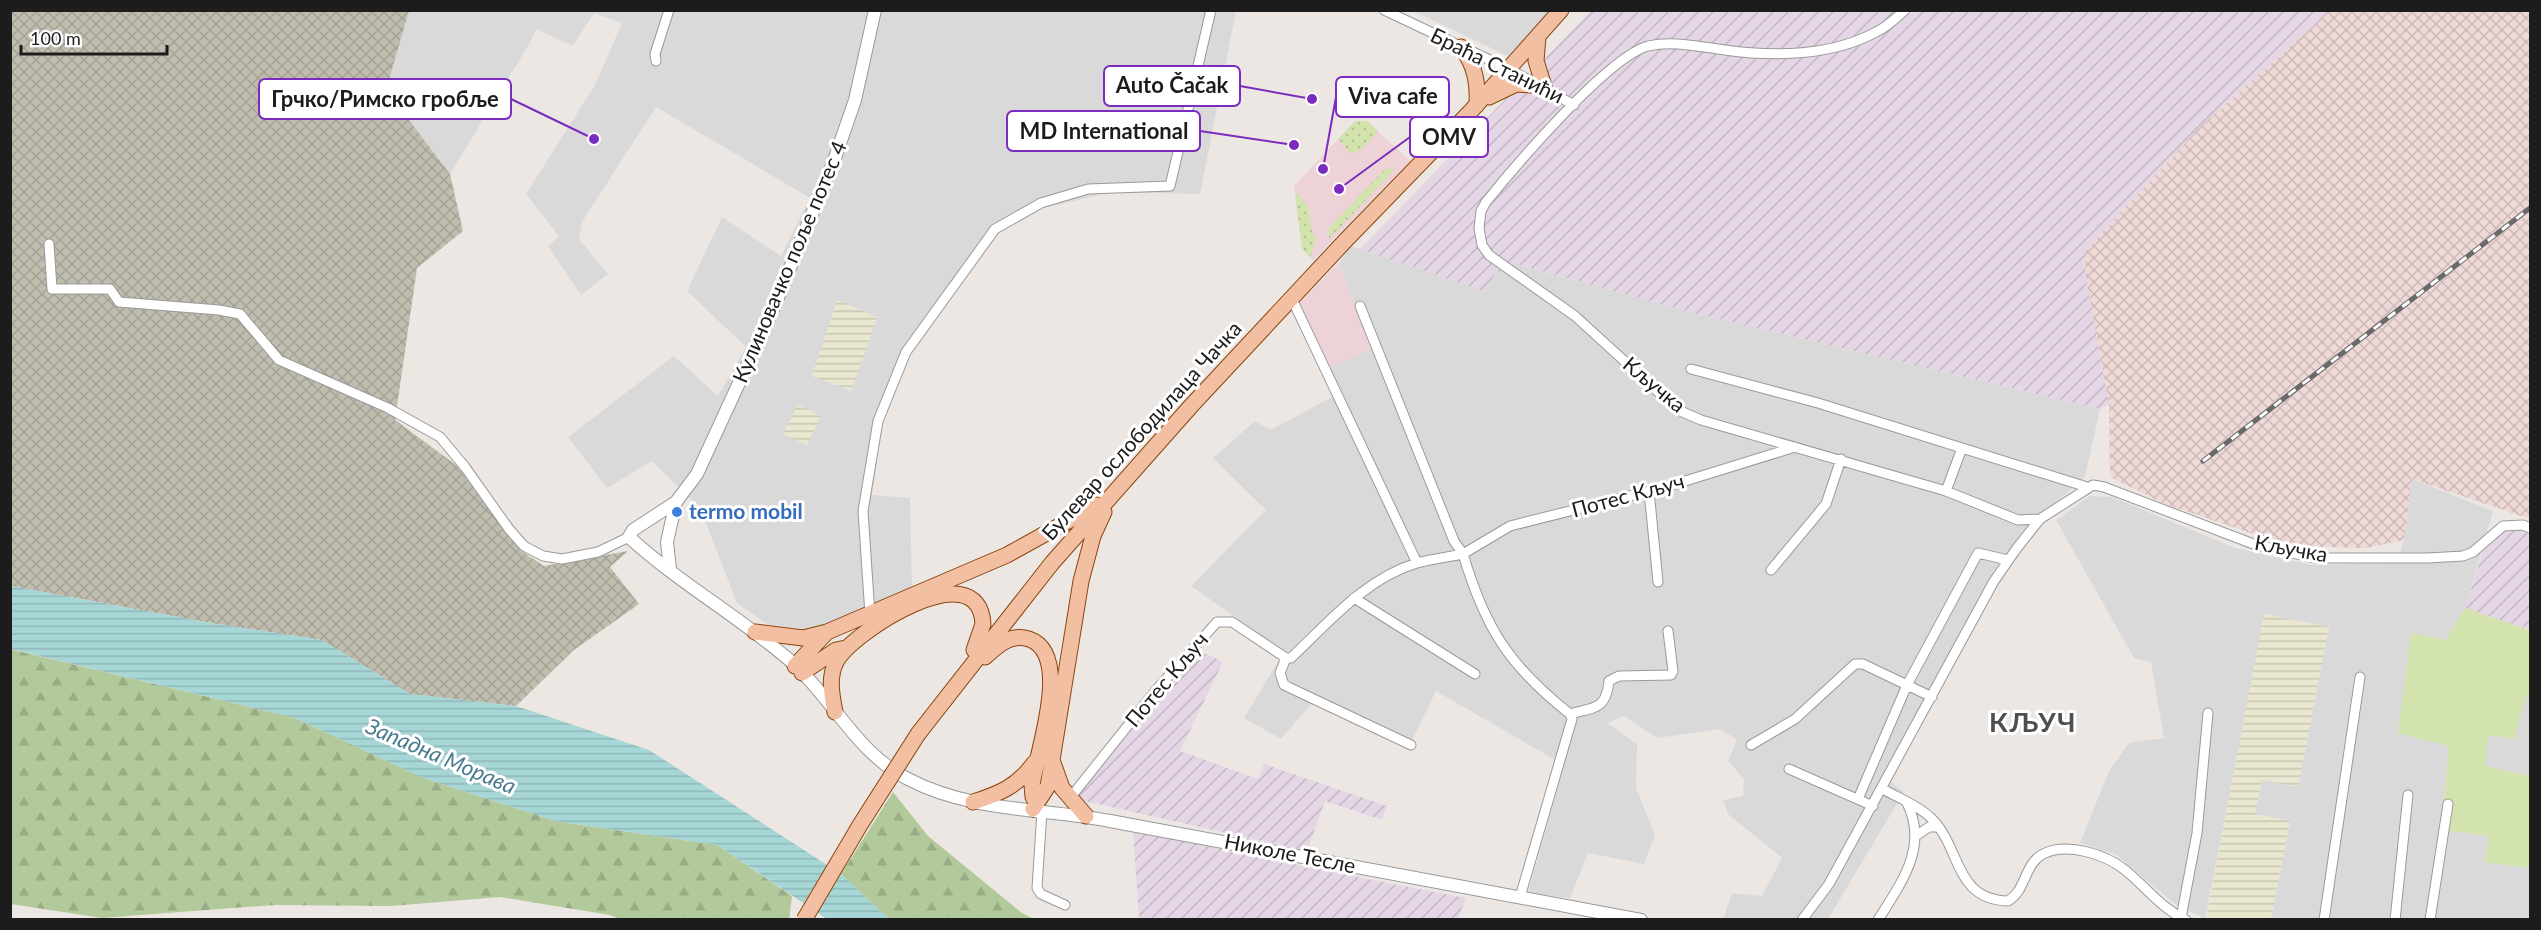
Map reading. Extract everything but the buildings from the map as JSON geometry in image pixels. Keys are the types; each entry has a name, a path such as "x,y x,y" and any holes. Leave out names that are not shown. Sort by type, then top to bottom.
{"main road":[{"name":"Булевар ослободилаца Чачка","path":"804,920 860,825 918,734 1052,563 1291,297 1477,105 1538,37 1549,17 1561,10"},
{"path":"1461,46 1473,65 1477,81 1477,105 1516,84 1544,86 1536,61 1538,37"},
{"path":"755,632 803,638 827,632 1007,555 1107,501"},
{"path":"1037,807 1048,786 1088,549 1107,501"},
{"path":"835,712 832,674 840,655 867,633 917,604 938,595 959,593 975,602 983,620 982,633 971,655 968,669"},
{"path":"798,669 827,632"},
{"path":"968,669 1009,639 1026,638 1043,649 1050,664 1052,680 1032,785 1037,807"},
{"path":"798,669 836,650 848,648"},
{"path":"973,802 994,796 1017,784 1036,760"},
{"path":"1052,760 1059,782 1086,816"}],"street":[{"path":"656,61 655,54 669,10"},
{"name":"Кулиновачко поље потес 4","path":"629,537 633,530 676,501 697,474 774,307 837,155 855,100 875,10"},
{"path":"870,615 863,511 878,421 906,352 995,229 1041,203 1088,189 1170,186 1211,10"},
{"name":"Браћа Станићи","path":"1384,10 1544,86 1574,105 1625,57 1647,46 1665,43 1754,54 1812,50 1866,37 1905,10"},
{"name":"Кључка","path":"1574,105 1486,202 1479,218 1482,245 1503,267 1582,322 1678,410 1701,420 1946,491 2018,520 2032,522 2040,519"},
{"path":"49,244 52,289 110,289 119,302 219,310 240,314 279,360 388,408 440,437 465,467 509,529 524,546 543,556 562,559 598,552 629,537 755,632 798,669 835,712"},
{"path":"1291,297 1417,563"},
{"path":"1360,306 1454,541 1463,554 1471,583 1495,637 1536,687 1570,714 1572,719 1520,897"},
{"name":"Кључка","path":"1691,369 1818,403 2087,487 2104,487 2256,545 2314,558 2463,556 2473,552 2503,526 2523,525 2530,528"},
{"name":"Потес Кључ","path":"1071,798 1157,689 1217,622 1232,622 1286,658 1291,658 1354,598 1393,573 1417,563 1463,554 1509,526 1649,491 1797,446"},
{"path":"1946,491 1962,448"},
{"path":"1772,570 1826,504 1841,459"},
{"path":"1802,920 1829,884 1883,789 1981,604 2008,560 2040,519 2087,487"},
{"path":"1649,491 1658,582"},
{"name":"Кулиновачко поље потес 4","path":"670,569 667,542 676,501"},
{"path":"1858,799 1907,685 1978,553 2008,560"},
{"path":"1354,598 1475,674"},
{"path":"1570,714 1600,706 1605,701 1609,681 1619,676 1671,675 1674,670 1668,631"},
{"path":"1286,658 1280,673 1284,685 1411,746"},
{"path":"1751,745 1795,719 1855,664 1863,664 1932,697"},
{"path":"2324,920 2360,677"},
{"name":"Николе Тесле","path":"835,712 881,762 938,794 973,802 1037,807 1641,920"},
{"path":"1883,789 1922,810 1938,827 1967,885 1976,892 2008,901 2015,896 2037,858 2048,852 2068,849 2091,854 2121,867 2162,905 2183,919 2197,833 2208,713"},
{"path":"1789,769 1873,806"},
{"path":"2395,920 2408,795"},
{"path":"1878,920 1910,867 1917,835 1907,803"},
{"path":"2430,920 2448,804"},
{"path":"1037,807 1038,888 1041,894 1065,905"},
{"path":"1917,835 1929,826 1938,827"}],"shaded area":[{"path":"11,11 409,11 386,90 450,174 463,231 417,268 395,420 456,465 520,550 544,566 628,551 610,567 639,604 574,650 516,706 410,694 322,640 211,623 11,586"},
{"path":"409,11 1236,11 1200,194 1113,192 1043,208 997,234 910,354 882,419 872,495 910,498 912,588 811,630 767,624 737,603 700,508 652,461 607,488 568,437 674,356 718,396 746,347 687,291 722,217 781,256 810,198 656,107 582,222 579,239 608,274 581,295 548,246 559,236 526,194 595,85 622,23 594,13 573,46 536,29 531,41 450,174 386,90"},
{"path":"1413,11 1552,11 1508,56"},
{"path":"1591,11 2330,11 2200,127 2085,251 2086,278 2109,404 2100,409 1694,313 1516,264 1495,273 1486,292 1360,249"},
{"path":"2330,11 2530,11 2530,519 2412,479 2404,540 2366,548 2289,546 2165,504 2110,477 2109,404 2086,278 2085,251 2200,127"},
{"path":"1355,121 1367,121 1410,161 1313,260 1302,249 1294,186"},
{"path":"1351,246 1486,291 1495,273 1516,264 1694,313 2100,409 2085,477 2024,530 1991,574 1887,779 1904,792 1828,919 1723,919 1732,893 1762,896 1782,858 1728,814 1723,800 1743,796 1744,779 1728,761 1737,740 1720,729 1657,738 1624,716 1607,723 1637,744 1636,788 1655,835 1644,864 1588,853 1570,898 1528,893 1564,765 1436,691 1410,744 1311,704 1281,739 1244,718 1284,652 1191,586 1266,510 1213,458 1255,421 1271,430 1332,397 1322,369 1372,349 1339,263"},
{"path":"1339,263 1372,349 1326,369 1297,305"},
{"path":"837,300 877,317 852,391 812,376"},
{"path":"798,404 821,416 807,445 783,434"},
{"path":"2412,479 2493,511 2465,608 2446,640 2411,633 2399,733 2449,746 2441,830 2489,836 2484,862 2530,868 2530,919 2271,919 2290,821 2255,814 2262,780 2298,786 2329,627 2265,614 2205,919 2175,904 2115,854 2080,843 2109,771 2129,743 2164,738 2151,662 2134,658 2056,520 2090,496 2112,497 2235,548 2311,565 2397,563 2404,540"},
{"path":"2520,530 2530,534 2530,630 2465,608 2484,547 2504,532"},
{"path":"2264,614 2329,627 2298,787 2262,780 2255,814 2290,821 2271,919 2206,919"},
{"path":"1194,648 1223,662 1180,751 1258,779 1264,764 1387,806 1382,820 1325,801 1307,851 1071,798"},
{"path":"2527,694 2530,695 2530,776 2485,766 2488,735"},
{"path":"1133,831 1466,898 1458,919 1139,919"}],"green space":[{"path":"1355,121 1367,121 1378,131 1361,150 1350,153 1338,139"},
{"path":"1395,169 1329,239 1329,228 1384,170"},
{"path":"1295,192 1307,206 1312,232 1316,239 1310,257 1302,249"},
{"path":"2465,608 2530,630 2530,695 2527,694 2514,739 2488,735 2485,766 2530,776 2530,868 2484,862 2489,836 2441,830 2449,746 2398,733 2411,633 2446,640"},
{"path":"10,649 295,718 421,777 555,821 717,845 792,896 789,920 619,919 610,915 500,897 391,906 274,905 102,918 11,904"},
{"path":"893,792 928,836 1022,913 1034,919 889,919 841,874"}],"water":[{"name":"Западна Морава","path":"11,586 211,623 322,640 410,694 516,706 649,750 841,874 889,919 827,919 717,845 555,821 421,777 295,718 11,649"}],"railway":[{"path":"2203,461 2530,208"}],"place":[{"name":"Auto Čačak","path":"1312,99"},
{"name":"Грчко/Римско гробље","path":"594,139"},
{"name":"MD International","path":"1294,145"},
{"name":"Viva cafe","path":"1323,169"},
{"name":"OMV","path":"1339,189"},
{"name":"termo mobil","path":"677,512"}],"district":[{"name":"КЉУЧ","path":"2033,723"}]}
